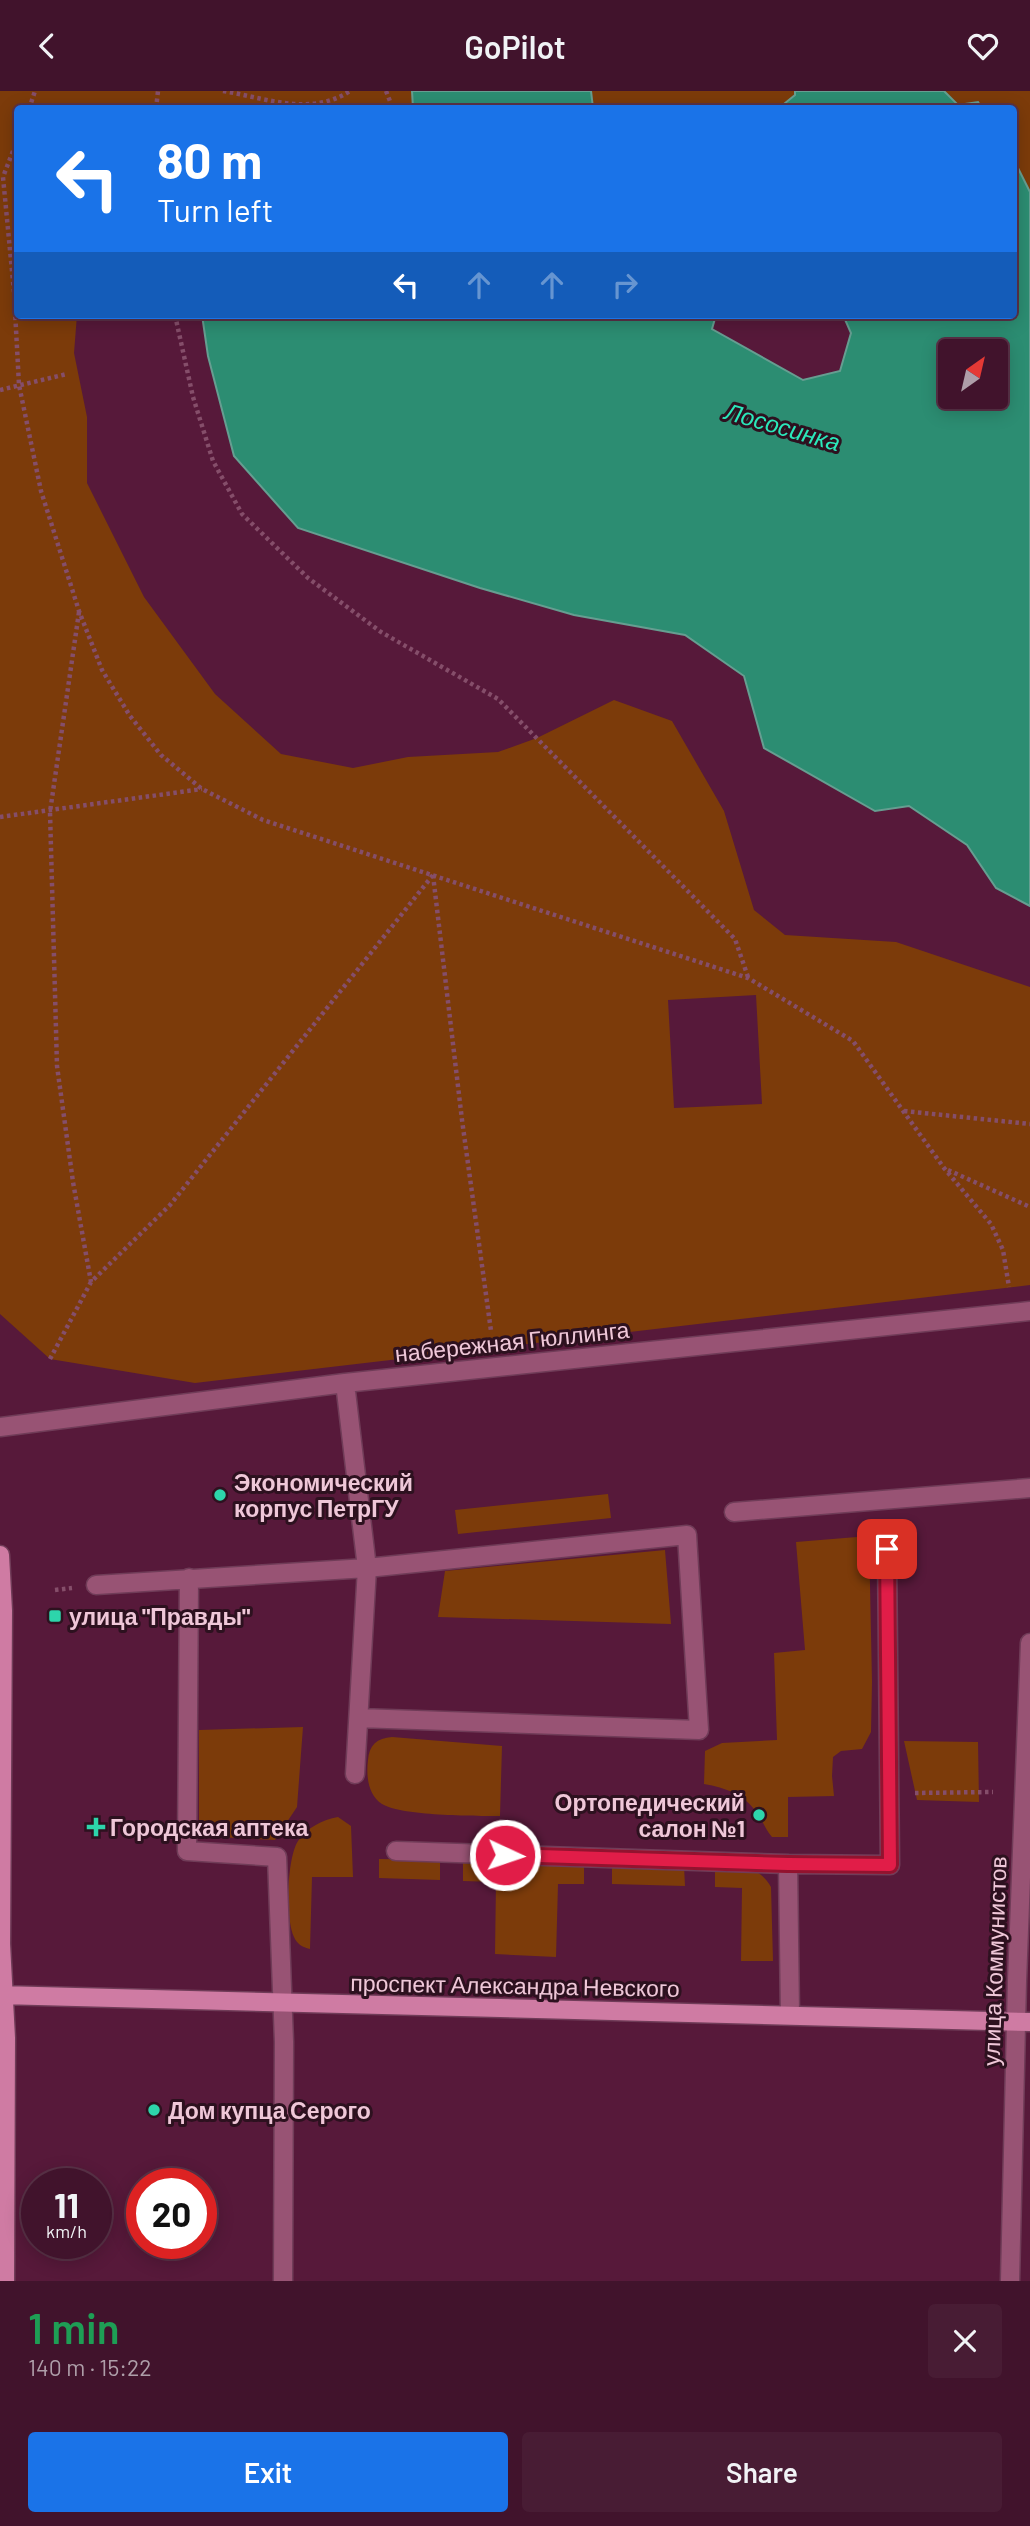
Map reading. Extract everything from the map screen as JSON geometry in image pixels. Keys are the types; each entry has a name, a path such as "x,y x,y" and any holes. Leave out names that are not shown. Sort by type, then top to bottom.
{"main road":[{"path":"0,1555 3,1611 1,1944 5,2281"},
{"name":"проспект Александра Невского","path":"2,1995 1023,2022"}],"street":[{"name":"набережная Гюллинга","path":"0,1427 345,1383 1030,1311"},
{"path":"345,1383 367,1567 355,1774"},
{"path":"734,1512 1030,1488"},
{"path":"96,1585 367,1567 687,1535 699,1730 359,1718"},
{"path":"396,1851 890,1865 887,1549"},
{"path":"189,1578 187,1851 277,1857 285,2042 283,2281"},
{"name":"улица Коммунистов","path":"1010,2281 1023,2022 1030,1643"},
{"path":"788,1864 790,2015"}],"path":[{"path":"223,91 304,105"},
{"path":"315,105 350,91"},
{"path":"14,147 1,175 14,292"},
{"path":"15,319 19,385 41,491 79,611 103,670 130,716 161,755 202,789 263,820 748,978 853,1041 944,1168 991,1224 1003,1250 1009,1287"},
{"path":"176,319 193,397 213,461 242,514 308,578 381,632 498,699 735,939 748,978"},
{"path":"0,390 67,374"},
{"path":"79,611 50,812 57,1066 73,1182 92,1282"},
{"path":"0,817 202,789"},
{"path":"50,1359 92,1282 170,1205 433,874"},
{"path":"433,874 460,1107 491,1331"},
{"path":"903,1110 1030,1124"},
{"path":"944,1168 1030,1207"},
{"path":"889,1793 993,1792"}],"shaded area":[{"path":"0,91 412,91 413,105 14,105 14,319 77,319 74,353 87,417 87,483 144,597 215,694 281,754 353,768 408,757 498,752 537,738 614,700 672,721 724,811 754,910 785,935 896,942 1030,987 1030,1285 195,1383 50,1359 0,1314","holes":["756,995 762,1104 674,1108 668,1000"]},
{"path":"591,91 794,91 795,95 783,105 593,105"},
{"path":"944,91 1030,91 1030,192 1017,166 1017,105 980,105 977,102 957,105"},
{"path":"608,1494 611,1518 458,1534 455,1510"},
{"path":"869,1536 871,1732 862,1749 841,1751 833,1757 834,1796 788,1797 788,1837 772,1837 746,1801 727,1790 704,1784 705,1751 722,1743 777,1740 774,1653 805,1650 796,1542"},
{"path":"665,1550 671,1624 438,1617 445,1571"},
{"path":"303,1727 297,1807 275,1840 199,1836 199,1730"},
{"path":"392,1737 502,1746 500,1816 421,1813 382,1804 369,1785 369,1755 375,1743"},
{"path":"904,1741 978,1742 979,1802 917,1800"},
{"path":"338,1817 351,1826 353,1877 312,1877 310,1949 298,1943 291,1928 288,1903 291,1861 298,1841 306,1832 321,1822"},
{"path":"379,1859 440,1860 440,1880 379,1878"},
{"path":"463,1861 584,1863 584,1884 558,1884 556,1957 495,1954 496,1882 463,1881"},
{"path":"612,1864 684,1866 685,1886 612,1884"},
{"path":"715,1868 754,1871 766,1879 771,1887 773,1961 741,1961 742,1888 715,1887"}],"water":[{"path":"412,91 591,91 593,105 413,105"},
{"path":"795,91 944,91 958,105 783,105 795,95"},
{"path":"978,102 980,105 958,105"},
{"name":"Лососинка","path":"1017,166 1030,192 1030,906 996,888 967,845 909,806 875,811 764,748 744,676 685,635 574,615 480,588 298,528 234,456 208,356 203,319 715,319 712,329 803,380 840,371 851,333 845,319 1017,319"}],"place":[{"name":"Экономический корпус ПетрГУ","path":"220,1495"},
{"name":"улица \"Правды\"","path":"55,1616"},
{"name":"Ортопедический салон №1","path":"759,1815"},
{"name":"Городская аптека","path":"96,1827"},
{"name":"Дом купца Серого","path":"154,2110"}],"route":[{"path":"505,1855 890,1865 887,1549"}]}
